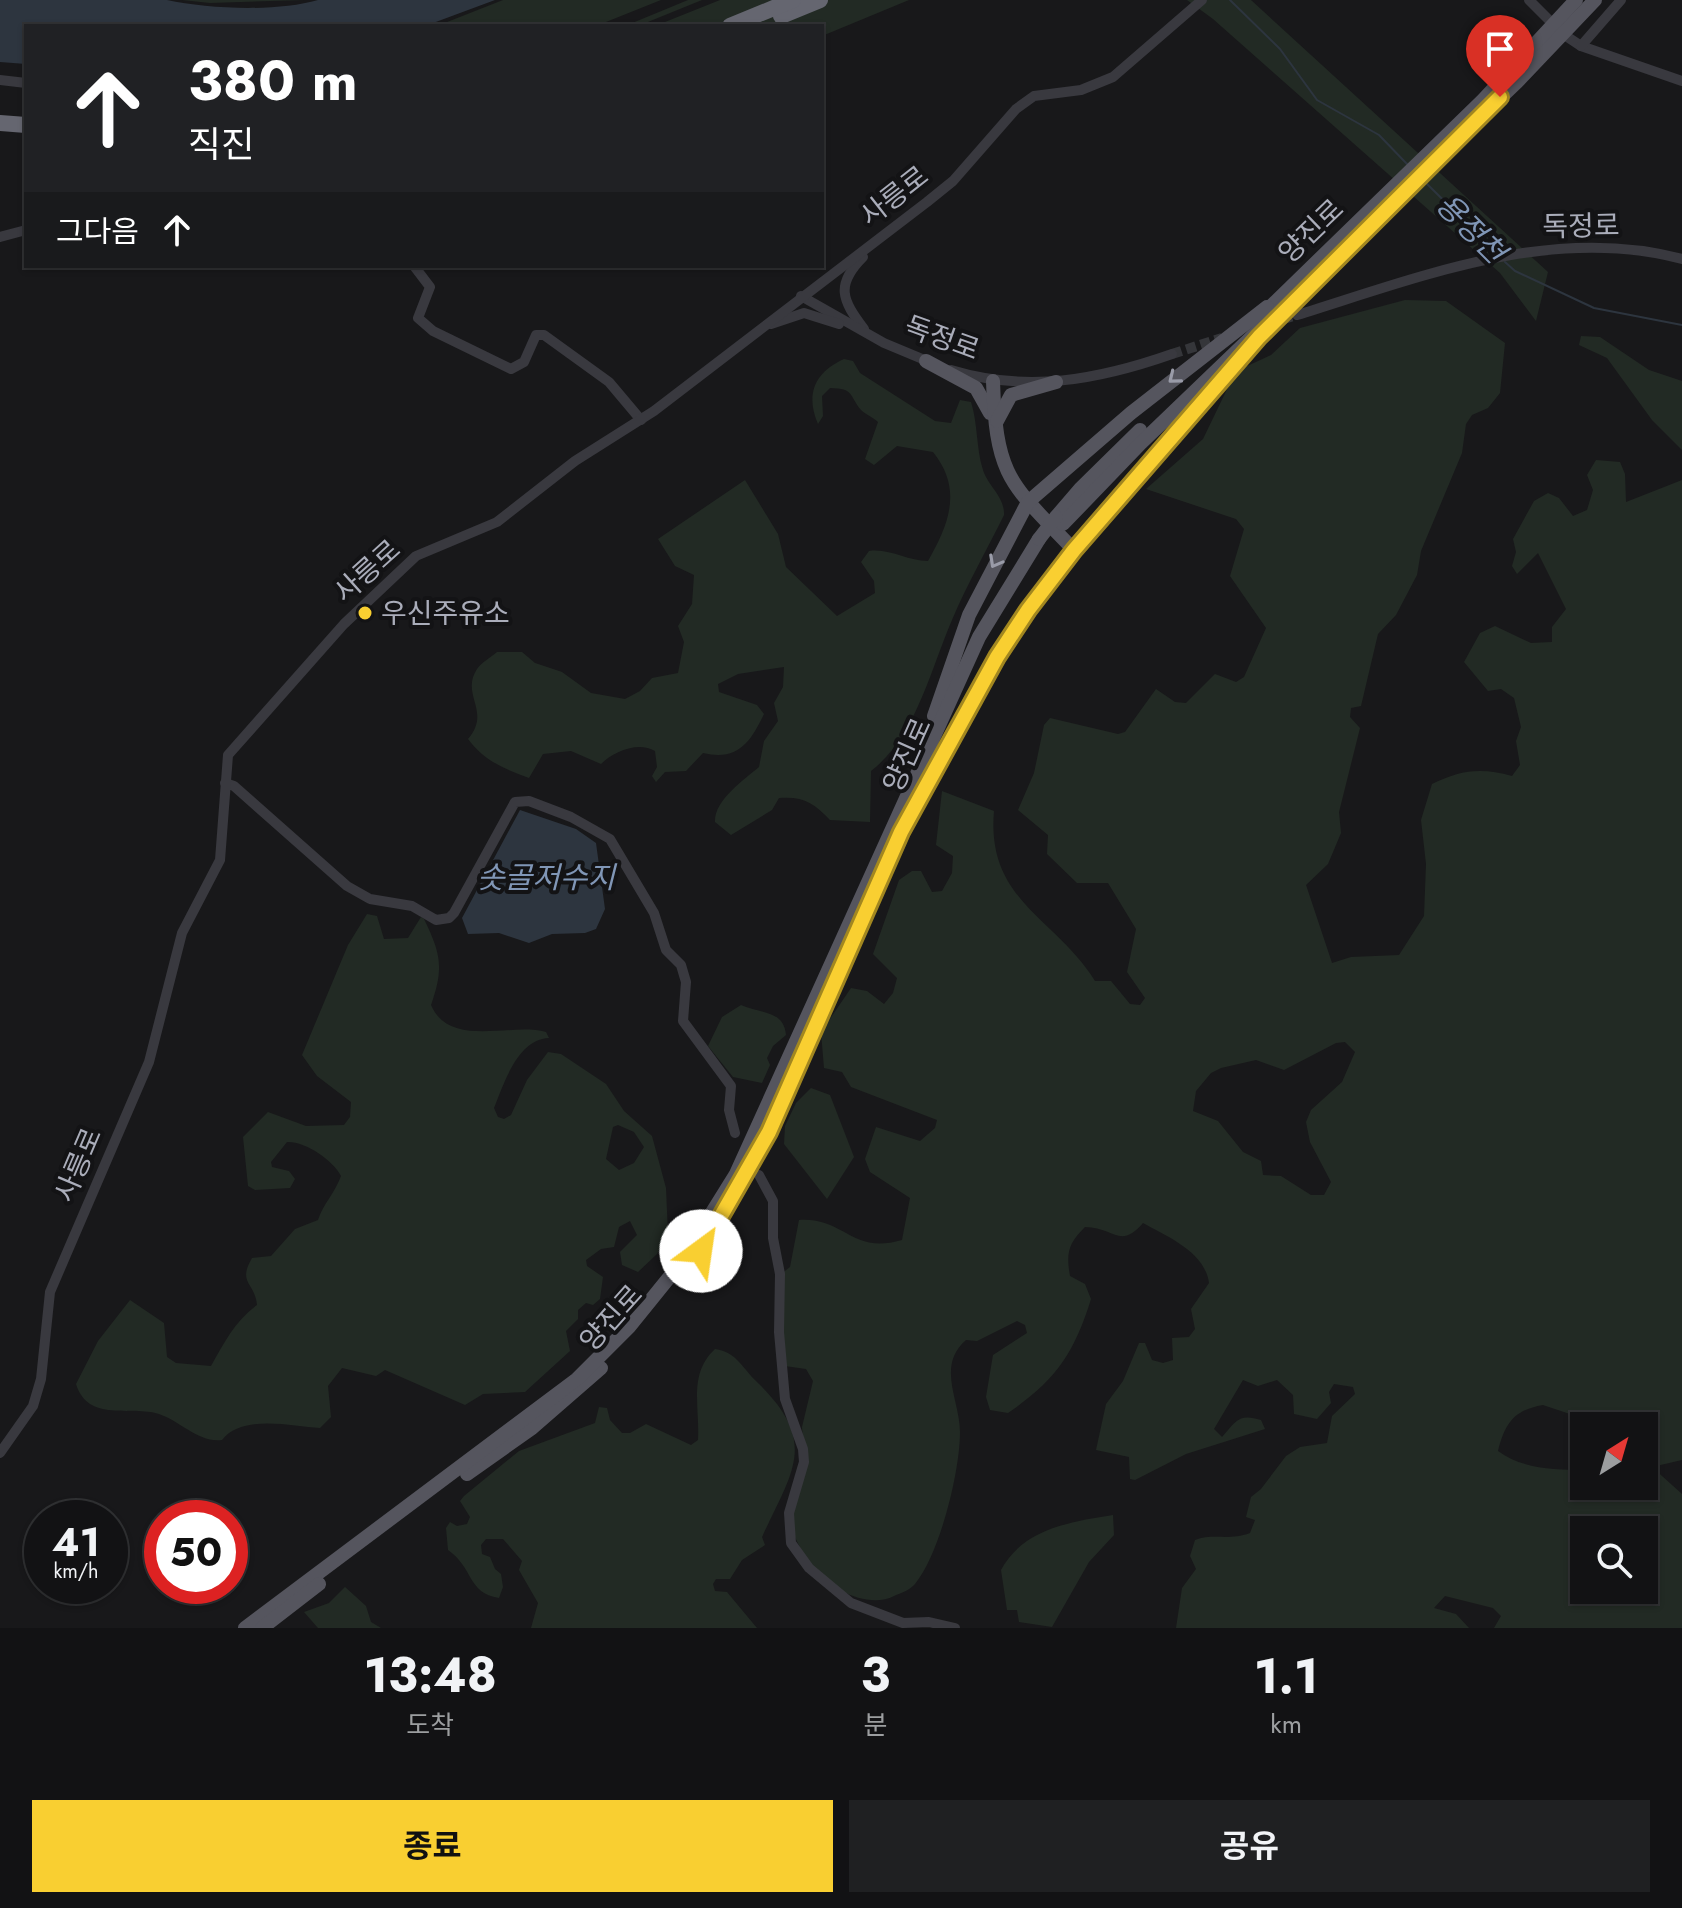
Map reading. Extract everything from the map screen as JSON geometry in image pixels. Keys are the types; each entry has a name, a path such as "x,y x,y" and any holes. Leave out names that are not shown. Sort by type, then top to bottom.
{"highway":[{"path":"735,24 793,0"},
{"path":"762,24 820,0"},
{"path":"0,123 24,125"},
{"path":"0,133 24,134"}],"main road":[{"name":"양진로","path":"1558,29 1576,0"},
{"name":"양진로","path":"245,1628 577,1379 656,1296 736,1174 979,637 1043,542 1111,458 1288,297 1444,146 1558,29 1595,0"},
{"path":"900,812 969,615 1028,502 1142,404 1288,297"},
{"path":"901,832 997,657 1074,550 1288,297"},
{"path":"926,361 976,388 989,408 1007,474 1028,502 1074,550"},
{"path":"993,381 995,429"},
{"path":"995,429 1003,405 1011,395 1056,382"},
{"name":"양진로","path":"262,1628 532,1428 585,1385 645,1324 701,1251 769,1132 980,655 1043,542"}],"street":[{"name":"사릉로","path":"0,1453 33,1406 41,1379 50,1292 149,1062 182,933 220,860 228,755 268,706 344,624 416,556 497,522 575,461 641,420 953,181 1016,109 1034,96 1081,90 1113,77 1202,0"},
{"path":"1529,0 1558,29 1581,46 1682,81"},
{"path":"1581,46 1621,0"},
{"path":"0,80 24,83"},
{"path":"0,237 24,231"},
{"path":"868,333 847,305 844,286 849,272 885,235"},
{"name":"독정로","path":"1297,315 1466,266 1550,248 1605,246 1682,259"},
{"path":"416,268 430,287 418,318 433,331 511,369 524,362 536,335 544,335 609,382 641,420"},
{"name":"독정로","path":"801,296 926,361 993,381 1056,382 1123,370 1172,354"},
{"path":"748,336 787,317 804,313 868,333"},
{"path":"225,783 234,786 347,886 370,899 412,906 436,920 449,918 454,913 515,802 529,801 571,817 610,839 654,913 666,950 681,965 686,982 683,1021 731,1086 729,1110 735,1133"},
{"path":"759,1175 773,1201 773,1238 780,1274 779,1332 785,1399 803,1449 804,1462 789,1513 791,1543 809,1568 851,1603 903,1623 929,1622 955,1628"}],"shaded area":[{"path":"182,0 305,0 210,3"},
{"path":"503,0 661,0 601,24 442,24"},
{"path":"688,0 702,0 643,24 630,24"},
{"path":"720,0 909,0 824,35 824,24 660,24"},
{"path":"1187,0 1251,0 1548,272 1536,321 1500,273 1213,19"},
{"path":"1405,300 1446,301 1505,343 1500,393 1488,408 1472,415 1466,424 1462,453 1421,551 1417,575 1396,615 1378,634 1361,706 1351,708 1350,717 1360,728 1339,812 1341,833 1328,864 1306,885 1332,963 1351,957 1399,955 1424,916 1426,864 1421,820 1432,784 1471,771 1512,776 1520,765 1516,741 1521,727 1514,698 1501,689 1488,691 1464,662 1480,633 1495,626 1531,643 1552,642 1552,627 1566,609 1538,553 1517,574 1512,566 1516,552 1513,539 1534,501 1548,493 1559,498 1573,516 1587,510 1593,490 1587,475 1596,460 1620,462 1625,474 1626,502 1682,480 1682,1460 1658,1466 1658,1412 1570,1414 1543,1405 1525,1410 1512,1419 1498,1451 1528,1465 1570,1470 1570,1500 1658,1500 1658,1472 1682,1494 1682,1628 1494,1628 1501,1616 1493,1608 1445,1596 1434,1608 1456,1614 1469,1628 1176,1628 1182,1588 1196,1569 1190,1556 1195,1540 1250,1533 1255,1520 1246,1517 1251,1497 1261,1489 1286,1456 1300,1447 1327,1443 1332,1416 1355,1394 1353,1387 1334,1384 1329,1392 1331,1403 1317,1419 1294,1414 1293,1395 1277,1380 1258,1386 1243,1380 1214,1429 1222,1437 1235,1423 1248,1417 1261,1420 1265,1429 1186,1454 1135,1480 1130,1479 1129,1457 1096,1450 1106,1404 1123,1381 1139,1343 1145,1343 1152,1360 1163,1363 1173,1360 1172,1338 1189,1337 1195,1329 1191,1309 1209,1283 1206,1272 1193,1254 1143,1223 1135,1231 1122,1236 1085,1227 1075,1239 1070,1249 1069,1268 1070,1276 1085,1284 1091,1299 1084,1318 1061,1365 1008,1413 990,1410 986,1397 993,1355 1027,1333 1025,1325 1017,1321 977,1341 966,1340 957,1350 951,1372 960,1432 956,1468 947,1511 933,1553 913,1586 894,1596 873,1600 840,1590 813,1569 789,1527 804,1451 802,1427 813,1381 806,1369 785,1366 781,1274 790,1267 799,1220 827,1224 871,1243 902,1240 910,1198 870,1172 865,1159 876,1127 920,1141 935,1128 937,1120 851,1087 842,1072 824,1068 821,1032 851,988 867,991 884,1004 893,993 897,978 873,954 899,880 912,871 921,871 932,892 942,891 952,873 953,856 936,845 942,791 994,811 994,842 1001,867 1012,888 1079,959 1095,981 1111,981 1130,1004 1140,1005 1145,998 1127,972 1136,929 1108,883 1077,883 1047,854 1048,835 1018,810 1034,773 1044,725 1050,718 1118,734 1125,732 1156,689 1175,702 1186,703 1215,674 1236,682 1244,677 1266,628 1230,576 1244,529 1236,519 1146,489 1203,439 1230,383 1243,368 1271,355 1300,328","holes":["1345,1042 1355,1052 1342,1082 1311,1110 1306,1122 1310,1142 1331,1182 1324,1195 1311,1195 1281,1176 1263,1175 1261,1161 1243,1152 1218,1121 1193,1111 1196,1091 1211,1073 1221,1068 1256,1060 1284,1070 1336,1043"]},
{"path":"1581,336 1600,337 1649,370 1682,381 1682,450 1652,420 1607,358 1579,345"},
{"path":"844,359 853,361 860,373 935,421 951,423 960,400 971,402 983,470 1004,509 1004,515 958,607 911,721 900,740 871,771 870,822 830,820 808,802 779,798 772,810 731,835 715,822 719,806 725,798 759,767 764,741 778,721 774,703 783,687 784,667 738,674 718,684 719,692 757,705 764,714 748,741 734,752 703,753 686,771 665,772 656,782 652,776 657,767 655,751 648,748 626,749 601,764 571,751 543,754 529,778 503,768 481,753 468,739 477,720 473,678 479,667 497,652 522,652 535,663 562,672 591,693 625,699 640,691 652,678 678,673 684,642 678,626 692,604 694,575 675,566 658,539 745,480 778,534 786,567 837,616 875,593 874,581 861,562 869,551 884,551 928,561 947,520 950,506 948,479 933,452 897,446 874,465 865,459 878,422 861,410 850,393 844,390 830,388 822,396 823,416 818,424 812,403 815,385 826,370"},
{"path":"367,914 377,916 384,939 408,938 421,917 430,931 439,961 438,981 431,1005 440,1018 452,1026 467,1030 546,1032 549,1038 529,1046 514,1064 494,1108 498,1117 504,1119 511,1115 527,1080 548,1052 561,1054 606,1084 624,1111 652,1136 666,1188 668,1234 657,1254 638,1272 622,1265 620,1252 637,1235 630,1221 619,1227 614,1247 601,1249 586,1260 587,1266 603,1277 600,1299 593,1305 586,1303 578,1310 578,1319 566,1331 570,1351 525,1392 483,1394 465,1405 385,1370 376,1376 342,1368 328,1386 331,1417 320,1428 254,1424 231,1432 222,1440 197,1435 159,1414 112,1410 90,1404 76,1384 98,1341 130,1300 164,1323 167,1357 176,1363 211,1366 236,1325 257,1305 246,1278 252,1258 271,1256 295,1229 318,1220 336,1188 341,1176 332,1164 310,1148 287,1142 271,1162 272,1167 289,1171 295,1179 290,1188 255,1190 248,1186 243,1137 268,1112 306,1126 344,1125 350,1117 351,1102 317,1076 302,1055 348,945","holes":["618,1125 634,1132 644,1147 634,1163 619,1170 606,1159 613,1127"]},
{"path":"741,1005 776,1017 784,1027 786,1035 773,1046 767,1058 770,1065 762,1083 733,1077 708,1046 722,1017"},
{"path":"811,1088 830,1095 854,1157 827,1199 784,1144 785,1126 796,1103"},
{"path":"715,1349 734,1357 776,1403 788,1422 794,1440 790,1474 762,1537 765,1545 742,1560 730,1579 716,1579 713,1584 715,1591 727,1592 757,1628 531,1628 538,1603 519,1570 522,1561 503,1539 486,1539 481,1545 482,1554 490,1557 501,1574 503,1587 499,1598 481,1591 448,1550 446,1528 450,1522 457,1526 467,1524 470,1517 460,1501 464,1496 519,1451 595,1423 599,1407 607,1408 610,1420 622,1433 630,1433 646,1424 691,1445 698,1440 698,1380 701,1369"},
{"path":"1113,1515 1114,1535 1089,1562 1052,1627 1019,1622 1017,1610 1007,1610 1001,1570 1010,1556 1035,1536 1049,1530"},
{"path":"345,1587 366,1606 371,1622 381,1628 318,1628 304,1612 329,1603"}],"water":[{"path":"0,0 167,0 242,8 318,0 495,0 430,24 24,24 24,64 0,62"},
{"name":"솟골저수지","path":"520,810 576,829 596,843 605,909 596,929 585,933 552,934 529,943 499,933 468,934 462,918"}],"waterway":[{"name":"용정천","path":"1230,0 1280,49 1317,100 1379,135 1407,164"},
{"name":"용정천","path":"1423,180 1498,254"},
{"name":"용정천","path":"1505,262 1515,271 1594,308 1682,325"}],"tunnel":[{"path":"1268,324 1297,315"},
{"path":"1172,354 1222,338"}],"place":[{"name":"우신주유소","path":"365,613"}],"route":[{"path":"701,1251 769,1132 901,832 997,657 1028,610 1074,550 1295,297 1500,97"}]}
